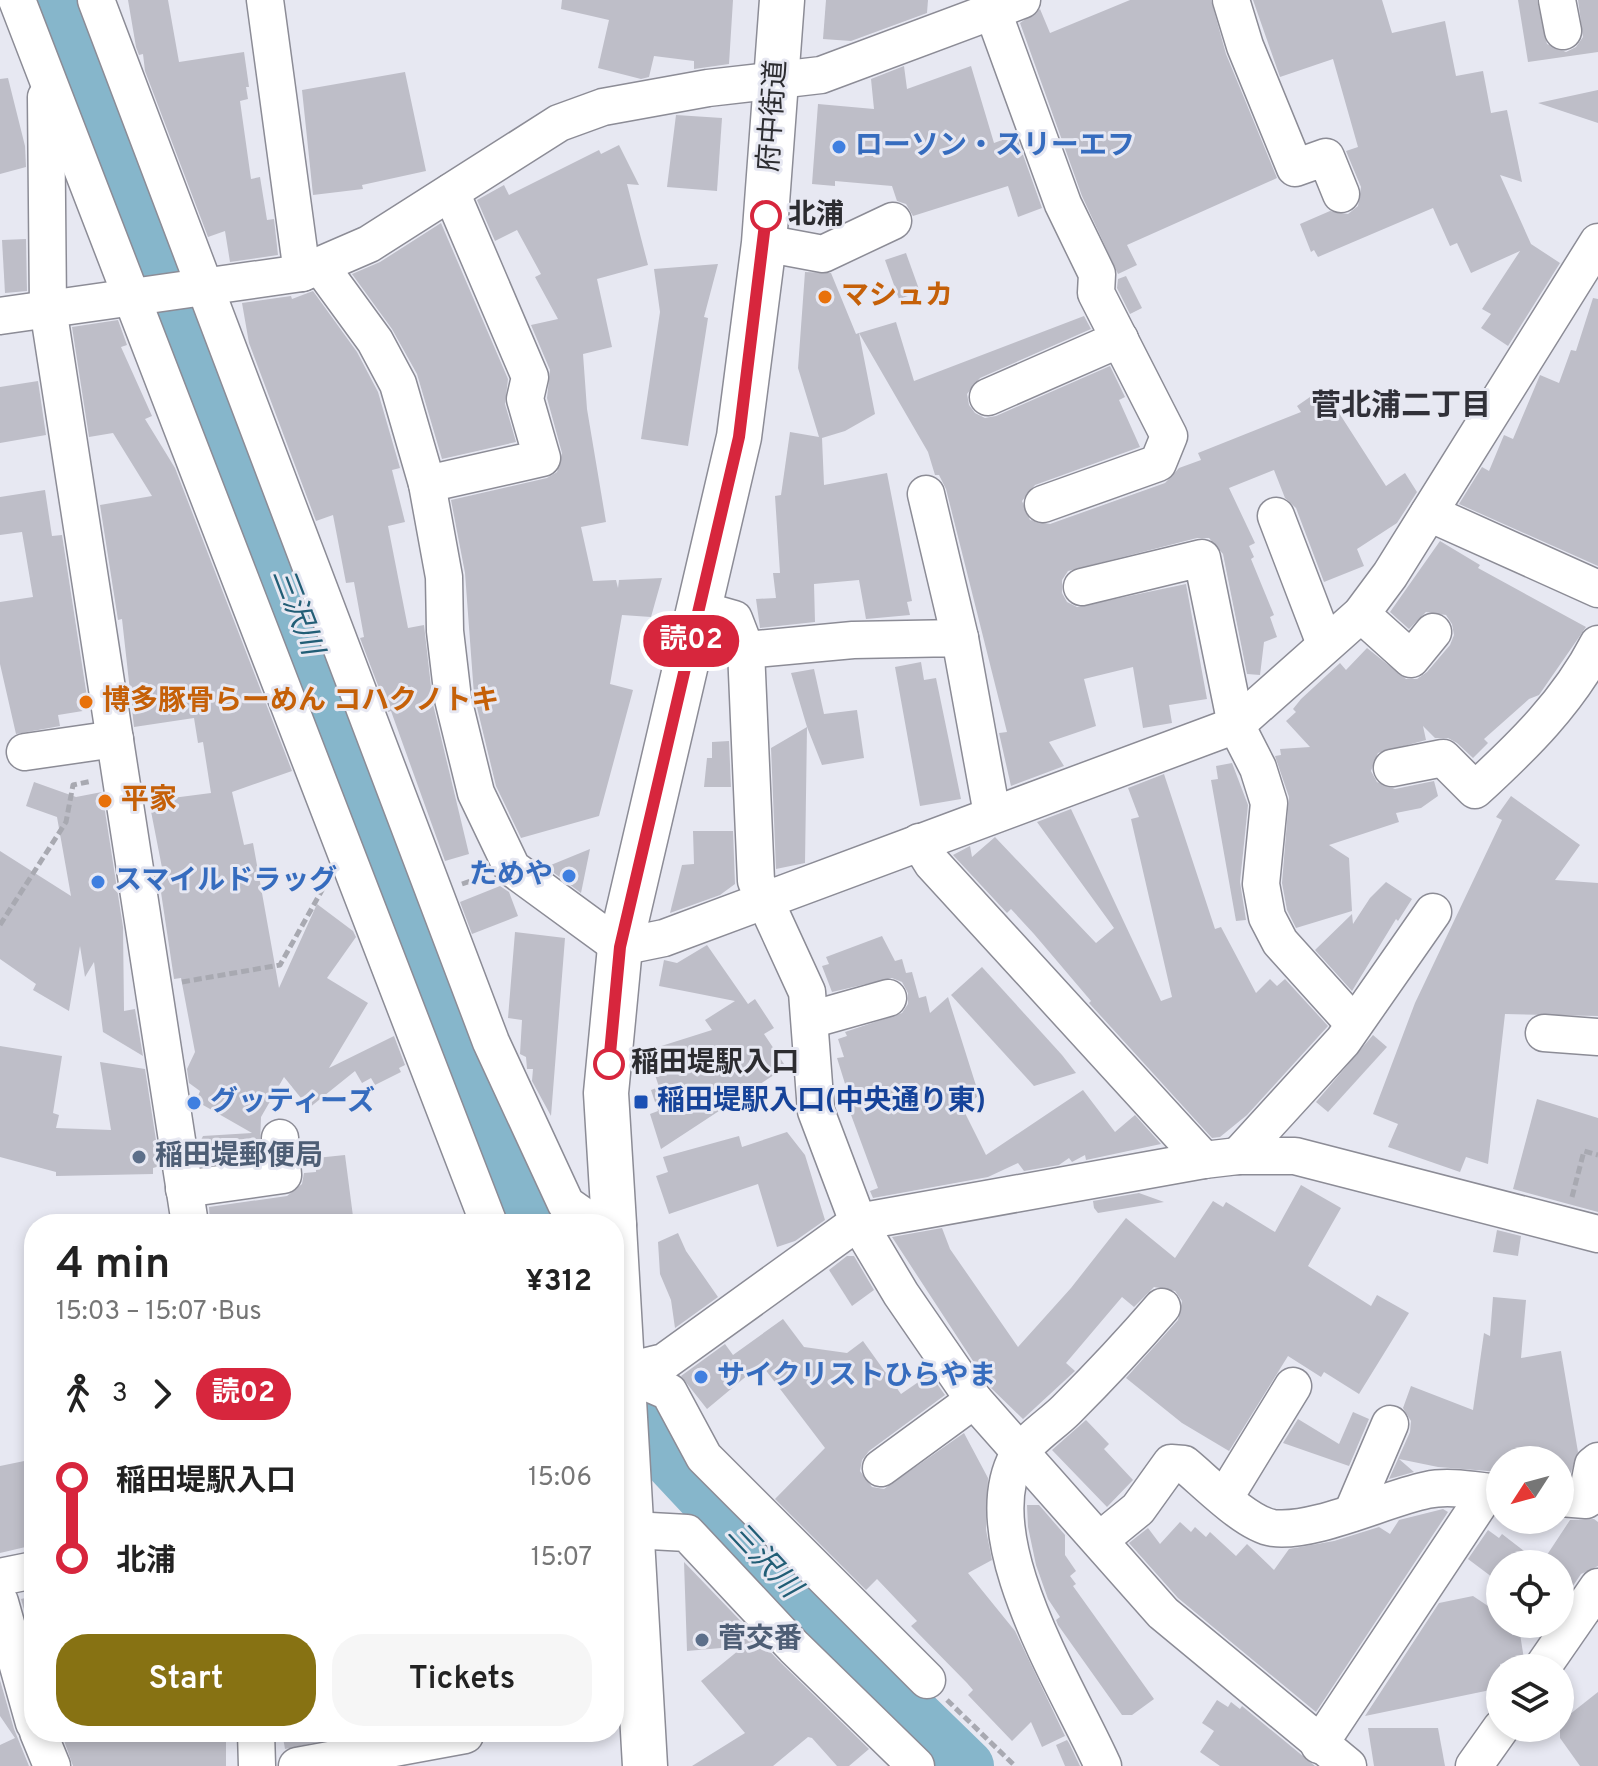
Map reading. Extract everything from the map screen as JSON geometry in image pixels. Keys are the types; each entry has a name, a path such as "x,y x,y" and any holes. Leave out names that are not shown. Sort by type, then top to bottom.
{"main road":[{"name":"府中街道","path":"613,1214 606,1093 620,947 739,437 764,243 782,0"},
{"name":"府中街道","path":"624,1481 632,1530 645,1766"}],"street":[{"path":"17,0 485,1214"},
{"path":"96,0 491,1042 553,1180 566,1204 580,1214"},
{"path":"265,0 312,270 375,341 398,384 427,484 444,577 445,631 453,699 476,793 512,868 620,947 664,938 1236,725 1361,614 1390,575 1598,242"},
{"path":"1231,0 1245,46 1295,168 1326,157 1341,194"},
{"path":"0,316 312,270 369,244 559,123 603,107 821,75 1007,5 1063,204 1097,274 1096,293 1169,436 1158,463 1043,504"},
{"path":"46,73 48,308 188,1214"},
{"path":"427,484 542,458 525,399 530,377 451,192"},
{"path":"764,243 823,254 893,221"},
{"path":"988,397 1120,339"},
{"path":"926,494 960,638 992,814"},
{"path":"1429,513 1598,589"},
{"path":"1276,516 1325,644"},
{"path":"1082,587 1202,558 1236,725 1258,768 1269,803 1261,884 1267,917 1280,942 1354,1024"},
{"path":"699,609 734,619 746,650 756,881 807,992 816,1111 858,1222 901,1294 974,1400 1019,1454 1163,1613 1348,1766"},
{"path":"1361,614 1411,659 1433,632"},
{"path":"746,650 853,640 960,638"},
{"path":"1392,768 1443,758 1475,790 1532,739 1584,671 1598,644"},
{"path":"25,752 115,739"},
{"path":"919,842 932,863 1221,1158"},
{"path":"1221,1158 1343,1041 1433,912"},
{"path":"810,1020 888,998"},
{"path":"1544,1033 1598,1037"},
{"path":"184,1189 283,1175 280,1138"},
{"path":"667,1377 858,1222 1221,1158 1582,1230"},
{"path":"1103,1766 1015,1574 1007,1521 1007,1481 1019,1454 1104,1372 1162,1307"},
{"path":"624,1361 667,1377 704,1457 927,1680"},
{"path":"1225,1497 1293,1386"},
{"path":"881,1468 974,1400"},
{"path":"1352,1513 1390,1424"},
{"path":"1574,1499 1586,1500 1593,1465 1598,1461"},
{"path":"1100,1540 1138,1509 1171,1463 1184,1464 1249,1518 1272,1528 1297,1526 1352,1513 1428,1489 1486,1492"},
{"path":"1319,1745 1486,1504"},
{"path":"632,1530 687,1533 794,1647 916,1766"},
{"path":"0,1577 24,1572"},
{"path":"1552,1654 1598,1587"},
{"path":"0,1602 24,1687"},
{"path":"42,1742 52,1766"},
{"path":"256,1742 257,1766"},
{"path":"297,1766 427,1742"},
{"path":"1474,1766 1491,1742"}],"path":[{"path":"0,925 66,822 73,785 121,776"},
{"path":"154,987 280,965 321,886 349,866"},
{"path":"434,893 512,868"},
{"path":"1582,1230 1584,1151 1598,1155"},
{"path":"927,1680 1015,1766"}],"building":[{"path":"128,0 168,0 179,62 244,52 249,87 246,87 248,99 240,101 251,179 260,177 267,220 274,219 278,255 230,262 225,231 208,237 145,71 143,54 139,55 136,47"},
{"path":"562,0 733,0 729,64 694,69 694,61 654,56 649,77 641,79 598,68 609,20 561,9"},
{"path":"826,0 928,0 927,13 851,41 823,39"},
{"path":"1130,0 1211,0 1226,54 1277,178 1127,245 1137,265 1118,274 1082,196 1020,23 1040,9 1050,33"},
{"path":"1253,0 1382,0 1392,33 1445,21 1456,76 1483,71 1491,113 1507,110 1522,182 1500,175 1531,244 1560,263 1508,346 1481,328 1491,314 1482,309 1520,251 1471,273 1457,243 1450,246 1433,208 1318,257 1314,250 1311,252 1300,224 1330,211 1348,214 1358,206 1361,187 1346,151 1358,147 1333,59 1280,77"},
{"path":"1518,0 1537,0 1547,44 1566,52 1576,47 1583,37 1578,0 1598,0 1598,52 1528,62"},
{"path":"904,66 907,89 971,66 994,143 1016,135 1042,208 1018,217 1008,186 913,216 906,204 897,201 892,186 835,181 835,186 812,184 818,104 874,109 871,79"},
{"path":"405,72 426,171 362,185 363,189 313,195 302,90"},
{"path":"8,78 25,146 26,167 0,174 0,79"},
{"path":"1598,90 1598,123 1538,103"},
{"path":"676,115 722,118 717,191 667,187"},
{"path":"619,145 639,185 627,184 648,265 597,279 612,347 583,354 587,409 606,522 581,527 593,581 616,580 618,588 619,580 662,578 651,617 622,615 610,684 633,690 599,816 521,838 496,786 474,695 465,573 451,500 547,478 557,472 562,453 547,398 550,370 531,325 558,319 535,277 541,274 517,230 495,241 477,200 504,185 509,195 599,150 601,154"},
{"path":"441,223 508,379 505,404 516,442 442,459 417,374 392,329 352,274 380,262"},
{"path":"26,239 27,291 5,293 2,240"},
{"path":"906,253 920,292 899,299 885,260"},
{"path":"718,264 704,317 708,318 688,446 641,439 660,312 654,269"},
{"path":"805,272 831,273 856,334 859,333 875,414 845,431 822,438 824,485 887,473 912,601 907,602 910,615 866,619 859,580 814,584 815,622 760,628 756,599 776,598 773,573 780,573 775,496 781,495 790,432 819,437 798,368"},
{"path":"1126,276 1142,308 1130,314 1117,288 1118,279"},
{"path":"313,291 357,352 378,392 400,468 392,470 405,522 388,526 408,628 424,625 433,704 469,854 445,861 391,711 388,712 360,638 364,637 354,582 346,583 333,515 316,521 249,343 242,303 291,296 292,299"},
{"path":"1593,298 1598,299 1598,566 1459,504 1482,467 1489,471 1504,435 1513,439 1540,375 1559,383 1571,350 1576,351"},
{"path":"1084,316 1091,329 980,378 967,394 969,405 975,413 985,418 996,416 1110,366 1125,397 1119,400 1140,447 1035,485 1022,501 1030,520 1050,524 1165,483 1179,468 1201,460 1198,453 1301,412 1297,406 1323,388 1386,486 1405,473 1417,492 1397,523 1357,549 1364,566 1324,582 1296,508 1285,498 1274,470 1229,488 1255,543 1249,546 1254,557 1251,559 1274,615 1270,617 1277,637 1264,642 1260,675 1247,674 1223,554 1209,538 1197,538 1068,571 1062,580 1062,593 1067,602 1077,607 1186,584 1207,699 1169,705 1172,723 1143,728 1133,667 1084,679 1096,726 1049,742 1064,766 1011,786 999,733 1007,732 946,489 939,475 935,475 928,452 859,333 896,322 914,381"},
{"path":"118,320 127,345 121,347 152,416 145,419 175,468 292,771 232,792 244,845 253,843 279,988 317,904 353,931 356,937 327,978 368,1003 329,1068 394,1036 405,1065 399,1068 401,1072 375,1085 371,1078 362,1083 355,1071 309,1108 284,1077 261,1117 260,1147 245,1159 202,1165 199,1144 203,1136 252,1133 196,1101 200,1091 189,1083 187,1069 195,1052 181,978 174,979 159,879 164,878 149,801 211,793 203,742 198,743 194,718 134,727 122,619 118,620 100,505 152,496 113,433 89,437 72,327"},
{"path":"38,381 46,435 0,443 0,387"},
{"path":"45,490 52,536 62,535 89,710 58,715 60,726 16,734 0,664 0,602 33,597 22,532 0,535 0,497"},
{"path":"1440,541 1480,565 1478,568 1586,627 1539,695 1529,699 1484,739 1488,743 1473,758 1457,743 1448,738 1435,738 1423,726 1426,740 1378,753 1371,771 1377,782 1395,789 1434,781 1438,796 1421,808 1396,813 1399,822 1329,845 1349,858 1352,911 1296,928 1287,910 1282,883 1289,797 1275,756 1281,755 1280,749 1310,747 1286,721 1296,712 1293,709 1301,699 1340,663 1346,670 1367,648 1406,679 1417,679 1427,672 1450,645 1454,635 1452,624 1446,615 1426,612 1409,629 1390,612"},
{"path":"921,662 924,680 936,678 961,799 920,806 895,667"},
{"path":"814,669 824,714 857,710 864,758 822,765 791,673"},
{"path":"807,727 805,863 776,869 771,748"},
{"path":"729,741 731,787 704,787 707,758 712,758 712,742"},
{"path":"1232,763 1248,805 1240,882 1246,920 1236,921 1211,780 1218,779 1216,766"},
{"path":"1164,774 1215,929 1221,927 1256,993 1270,979 1277,986 1285,979 1328,1026 1247,1115 1220,1137 1212,1138 1089,1003 1091,1001 1034,934 1011,909 1007,913 953,855 970,846 972,857 995,837 1096,943 1114,928 1037,822 1071,809 1161,1001 1172,997 1131,819 1139,817 1128,788"},
{"path":"34,782 76,797 102,792 123,927 124,1011 135,1009 143,1056 103,1032 94,962 85,977 80,946 69,1011 33,990 36,984 0,959 0,851 71,896 57,817 26,806"},
{"path":"1511,796 1580,845 1555,880 1598,883 1598,1016 1505,1014 1488,1164 1466,1157 1460,1172 1388,1147 1398,1124 1373,1114 1415,1003 1502,820 1496,817"},
{"path":"693,831 733,831 735,884 720,895 670,913 682,865 694,864"},
{"path":"590,849 581,893 546,867"},
{"path":"1386,882 1412,899 1398,921 1396,919 1352,991 1315,950 1352,914 1353,924 1370,898"},
{"path":"500,886 509,892 518,916 472,934 460,902"},
{"path":"515,932 565,938 551,1116 532,1081 533,1069 527,1069 526,1057 520,1054 522,1020 508,1018"},
{"path":"882,936 895,961 902,959 906,973 912,972 919,998 926,996 930,1013 948,997 979,1095 971,1102 972,1106 963,1109 986,1155 1083,1090 1115,1132 1135,1115 1161,1144 1086,1160 1085,1155 1072,1162 1069,1158 1059,1165 1024,1171 1018,1163 988,1177 873,1198 870,1191 878,1188 847,1104 851,1103 837,1058 844,1057 838,1039 847,1036 845,1032 902,1013 908,1004 908,993 902,982 892,978 832,992 822,966 829,964 826,957"},
{"path":"707,945 748,1004 755,999 774,1028 764,1034 786,1067 661,1149 650,1114 658,1111 651,1090 659,1087 650,1060 658,1058 655,1048 712,1030 705,1020 735,1001 659,986 664,960 677,963"},
{"path":"982,967 1076,1073 1034,1086 951,995"},
{"path":"1373,1035 1387,1047 1328,1112 1316,1102"},
{"path":"0,1046 62,1056 53,1113 59,1115 56,1128 111,1130 100,1062 145,1069 160,1166 153,1168 153,1174 56,1176 56,1172 0,1157"},
{"path":"1537,1099 1598,1118 1598,1212 1513,1189"},
{"path":"787,1132 805,1155 825,1220 795,1241 777,1247 758,1184 669,1214 656,1176 668,1172 663,1157 739,1136 742,1147"},
{"path":"345,1155 353,1214 209,1214 209,1207 287,1196 302,1184 304,1173 316,1172 316,1158"},
{"path":"1301,1185 1341,1208 1308,1266 1371,1306 1377,1295 1409,1313 1359,1394 1324,1372 1321,1377 1288,1356 1229,1451 1182,1423 1126,1378 1178,1320 1182,1301 1175,1291 1154,1287 1134,1307 1122,1297 1066,1363 1075,1371 1023,1419 990,1387 892,1237 942,1228 950,1249 1018,1347 1071,1288 1126,1218 1175,1258 1213,1201 1223,1207 1226,1202 1275,1232"},
{"path":"1139,1193 1164,1202 1098,1213 1094,1208 1093,1201"},
{"path":"1497,1230 1521,1236 1518,1256 1493,1252"},
{"path":"678,1233 686,1251 718,1297 675,1328 671,1300 660,1274 658,1242"},
{"path":"847,1256 854,1256 874,1290 852,1306 829,1270"},
{"path":"1493,1297 1526,1300 1521,1358 1561,1351 1578,1452 1574,1464 1574,1446 1486,1446 1486,1471 1438,1467 1399,1459 1414,1472 1389,1479 1410,1432 1411,1421 1403,1408 1411,1386 1473,1410 1484,1333 1490,1336"},
{"path":"783,1319 804,1347 847,1353 863,1341 901,1394 930,1374 945,1395 869,1451 862,1460 860,1471 872,1487 884,1489 964,1433 988,1478 986,1530 992,1560 968,1573 1015,1631 1065,1736 1042,1747 1031,1722 1012,1741 968,1695 973,1690 911,1626 917,1621 877,1579 866,1590 775,1499 825,1448 761,1364 707,1409 681,1376 725,1344 733,1355"},
{"path":"1353,1412 1369,1419 1349,1466 1283,1443 1298,1419 1339,1444"},
{"path":"1086,1420 1109,1444 1104,1449 1133,1480 1107,1507 1052,1450"},
{"path":"24,1461 24,1547 0,1553 0,1466"},
{"path":"1027,1505 1039,1505 1065,1535 1065,1555 1076,1571 1070,1576 1076,1584 1073,1586 1154,1699 1132,1715 1122,1715 1058,1625 1056,1620 1060,1617 1048,1599 1036,1565"},
{"path":"1443,1509 1448,1512 1316,1712 1178,1598 1129,1543 1148,1528 1160,1544 1180,1522 1191,1532 1195,1527 1206,1537 1210,1532 1236,1556 1247,1544 1274,1570 1289,1549 1334,1541 1379,1527 1390,1534 1399,1520"},
{"path":"1594,1519 1598,1522 1598,1566 1581,1574 1574,1584 1574,1550 1550,1550 1561,1534 1574,1534 1574,1520"},
{"path":"1486,1533 1499,1538 1502,1534 1523,1550 1486,1550 1486,1572 1468,1559"},
{"path":"684,1562 869,1749 849,1766 837,1766 808,1737 773,1766 692,1766 745,1733 701,1681 744,1646 687,1651"},
{"path":"1473,1596 1486,1605 1486,1638 1521,1638 1523,1654 1486,1654 1486,1691 1365,1716 1439,1603"},
{"path":"0,1680 29,1766 0,1766 0,1745 15,1738 0,1716"},
{"path":"1598,1692 1598,1766 1580,1766 1563,1742 1574,1742 1574,1711"},
{"path":"1217,1700 1228,1707 1231,1702 1240,1709 1242,1706 1315,1766 1220,1766 1200,1752 1214,1731 1202,1723"},
{"path":"1368,1728 1438,1728 1445,1766 1374,1766"},
{"path":"1067,1740 1080,1766 1065,1766 1056,1745"},
{"path":"65,1742 226,1742 226,1766 73,1766"},
{"path":"284,1742 318,1742 285,1749"}],"waterway":[{"name":"三沢川","path":"58,0 178,306 411,920 531,1214"},
{"name":"三沢川","path":"624,1388 673,1465 822,1624 968,1766"}],"bus line":[{"name":"読02","path":"609,1064 620,947 739,437 766,216"}],"place":[{"name":"ローソン・スリーエフ","path":"839,147"},
{"name":"北浦","path":"766,216"},
{"name":"マシュカ","path":"825,297"},
{"name":"博多豚骨らーめん コハクノトキ","path":"86,702"},
{"name":"平家","path":"105,801"},
{"name":"ためや","path":"569,876"},
{"name":"スマイルドラッグ","path":"98,882"},
{"name":"稲田堤駅入口","path":"609,1064"},
{"name":"稲田堤駅入口(中央通り東)","path":"641,1102"},
{"name":"グッティーズ","path":"194,1103"},
{"name":"稲田堤郵便局","path":"139,1157"},
{"name":"サイクリストひらやま","path":"701,1377"},
{"name":"菅交番","path":"702,1640"}],"district":[{"name":"菅北浦二丁目","path":"1401,407"}]}
